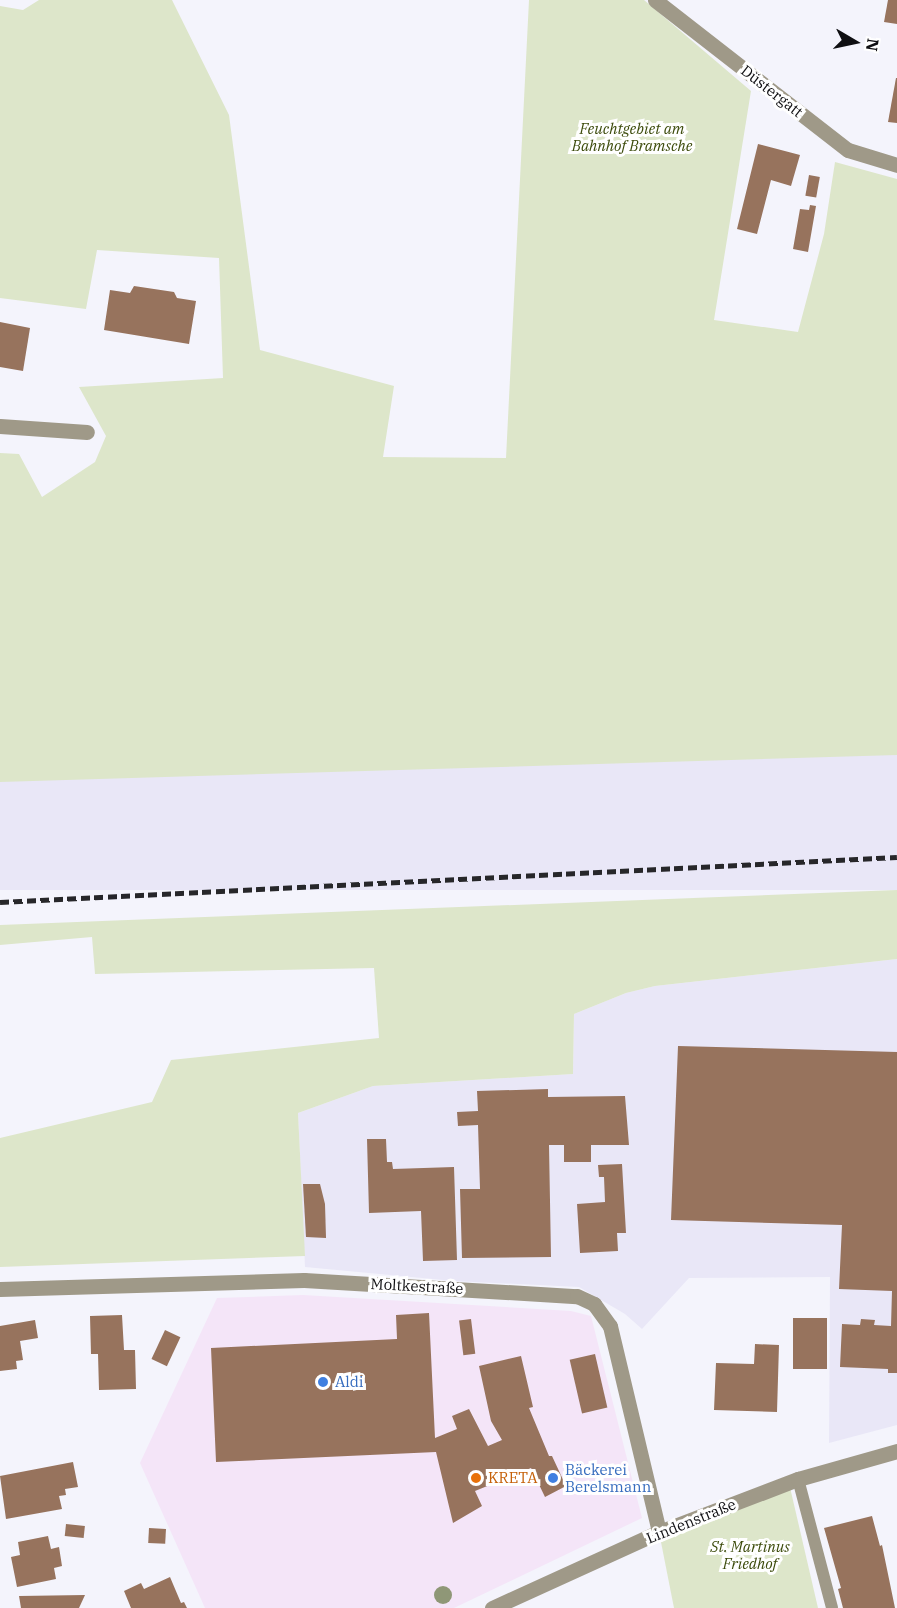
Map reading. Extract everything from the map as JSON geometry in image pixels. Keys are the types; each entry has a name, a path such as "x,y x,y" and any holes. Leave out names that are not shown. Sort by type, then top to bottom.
{"street":[{"name":"Düstergatt","path":"655,0 848,150 897,165"},
{"path":"0,426 87,432"},
{"name":"Moltkestraße","path":"0,1289 304,1280 577,1296 594,1304 610,1326 658,1532"},
{"name":"Lindenstraße","path":"492,1608 658,1532 798,1479 897,1451"}],"lane":[{"path":"798,1479 832,1608"}],"shaded area":[{"path":"0,755 897,755 897,890 0,890"},
{"path":"897,959 897,1425 829,1443 830,1277 689,1278 642,1329 625,1314 579,1287 454,1281 305,1267 298,1113 373,1086 573,1074 574,1014 626,993 655,986"},
{"path":"303,1295 571,1311 591,1316 642,1518 454,1608 205,1608 140,1463 217,1298"}],"green space":[{"name":"Feuchtgebiet am Bahnhof Bramsche","path":"39,0 172,0 229,115 260,350 394,386 383,457 506,458 529,0 644,0 751,91 714,320 798,332 824,234 835,162 897,179 897,755 0,782 0,453 19,454 42,497 95,462 106,436 79,387 223,378 219,258 97,250 86,309 0,298 0,6 23,10"},
{"path":"897,890 897,959 655,986 626,993 574,1014 573,1074 373,1086 298,1113 305,1256 0,1267 0,1138 152,1102 171,1060 379,1038 374,968 95,974 92,937 0,945 0,925"},
{"name":"St. Martinus Friedhof","path":"789,1483 818,1608 674,1608 659,1532"}],"building":[{"path":"888,0 897,0 897,24 884,22"},
{"path":"897,78 897,123 888,122"},
{"path":"758,144 800,155 791,186 771,180 757,234 737,229"},
{"path":"809,175 820,177 816,198 805,196"},
{"path":"810,205 816,206 808,252 793,249 800,209 809,210"},
{"path":"134,286 174,292 177,298 196,301 189,344 104,330 110,290 130,293"},
{"path":"0,322 30,328 23,371 0,367"},
{"path":"678,1046 897,1052 897,1373 888,1373 888,1369 840,1367 842,1324 860,1325 861,1319 875,1320 874,1325 891,1326 892,1291 839,1289 842,1225 671,1220"},
{"path":"548,1089 548,1097 625,1096 629,1145 591,1145 591,1162 564,1162 564,1145 549,1145 551,1257 462,1258 460,1189 480,1189 478,1125 458,1126 457,1112 478,1111 477,1091"},
{"path":"367,1139 386,1139 387,1162 392,1162 393,1169 454,1167 457,1260 423,1261 421,1211 369,1213"},
{"path":"622,1164 626,1233 617,1233 618,1251 580,1253 577,1204 605,1202 604,1177 599,1177 598,1165"},
{"path":"303,1184 320,1184 325,1204 326,1238 306,1237"},
{"name":"Aldi","path":"429,1313 435,1438 457,1429 452,1416 469,1409 488,1446 502,1440 491,1421 479,1366 521,1356 533,1407 529,1408 549,1456 552,1456 566,1486 545,1497 531,1468 475,1491 482,1506 453,1523 436,1452 216,1462 211,1348 397,1339 396,1315"},
{"path":"122,1315 124,1350 135,1350 136,1389 99,1390 98,1354 91,1354 90,1316"},
{"path":"793,1318 827,1318 827,1369 793,1369"},
{"path":"471,1319 475,1354 463,1355 459,1320"},
{"path":"35,1320 38,1338 20,1341 23,1360 16,1361 17,1369 0,1371 0,1326"},
{"path":"165,1330 180,1337 167,1366 151,1359"},
{"path":"755,1344 779,1345 777,1412 714,1410 716,1363 754,1364"},
{"path":"595,1354 607,1408 582,1413 570,1360"},
{"path":"73,1462 78,1487 65,1489 66,1495 59,1496 62,1509 6,1519 0,1476"},
{"path":"872,1516 880,1546 882,1545 895,1608 843,1608 838,1589 841,1588 824,1528"},
{"path":"66,1524 85,1526 84,1538 65,1536"},
{"path":"149,1528 166,1529 165,1544 148,1543"},
{"path":"48,1536 51,1549 59,1547 62,1566 54,1568 56,1579 17,1587 11,1557 20,1555 18,1542"},
{"path":"170,1577 181,1603 184,1602 187,1608 131,1608 124,1591 141,1583 144,1589"},
{"path":"85,1595 79,1608 21,1608 19,1596"}],"railway":[{"path":"0,902 897,857"}],"place":[{"name":"Aldi","path":"323,1382"},
{"name":"KRETA","path":"476,1478"},
{"name":"Bäckerei Berelsmann","path":"553,1478"}]}
